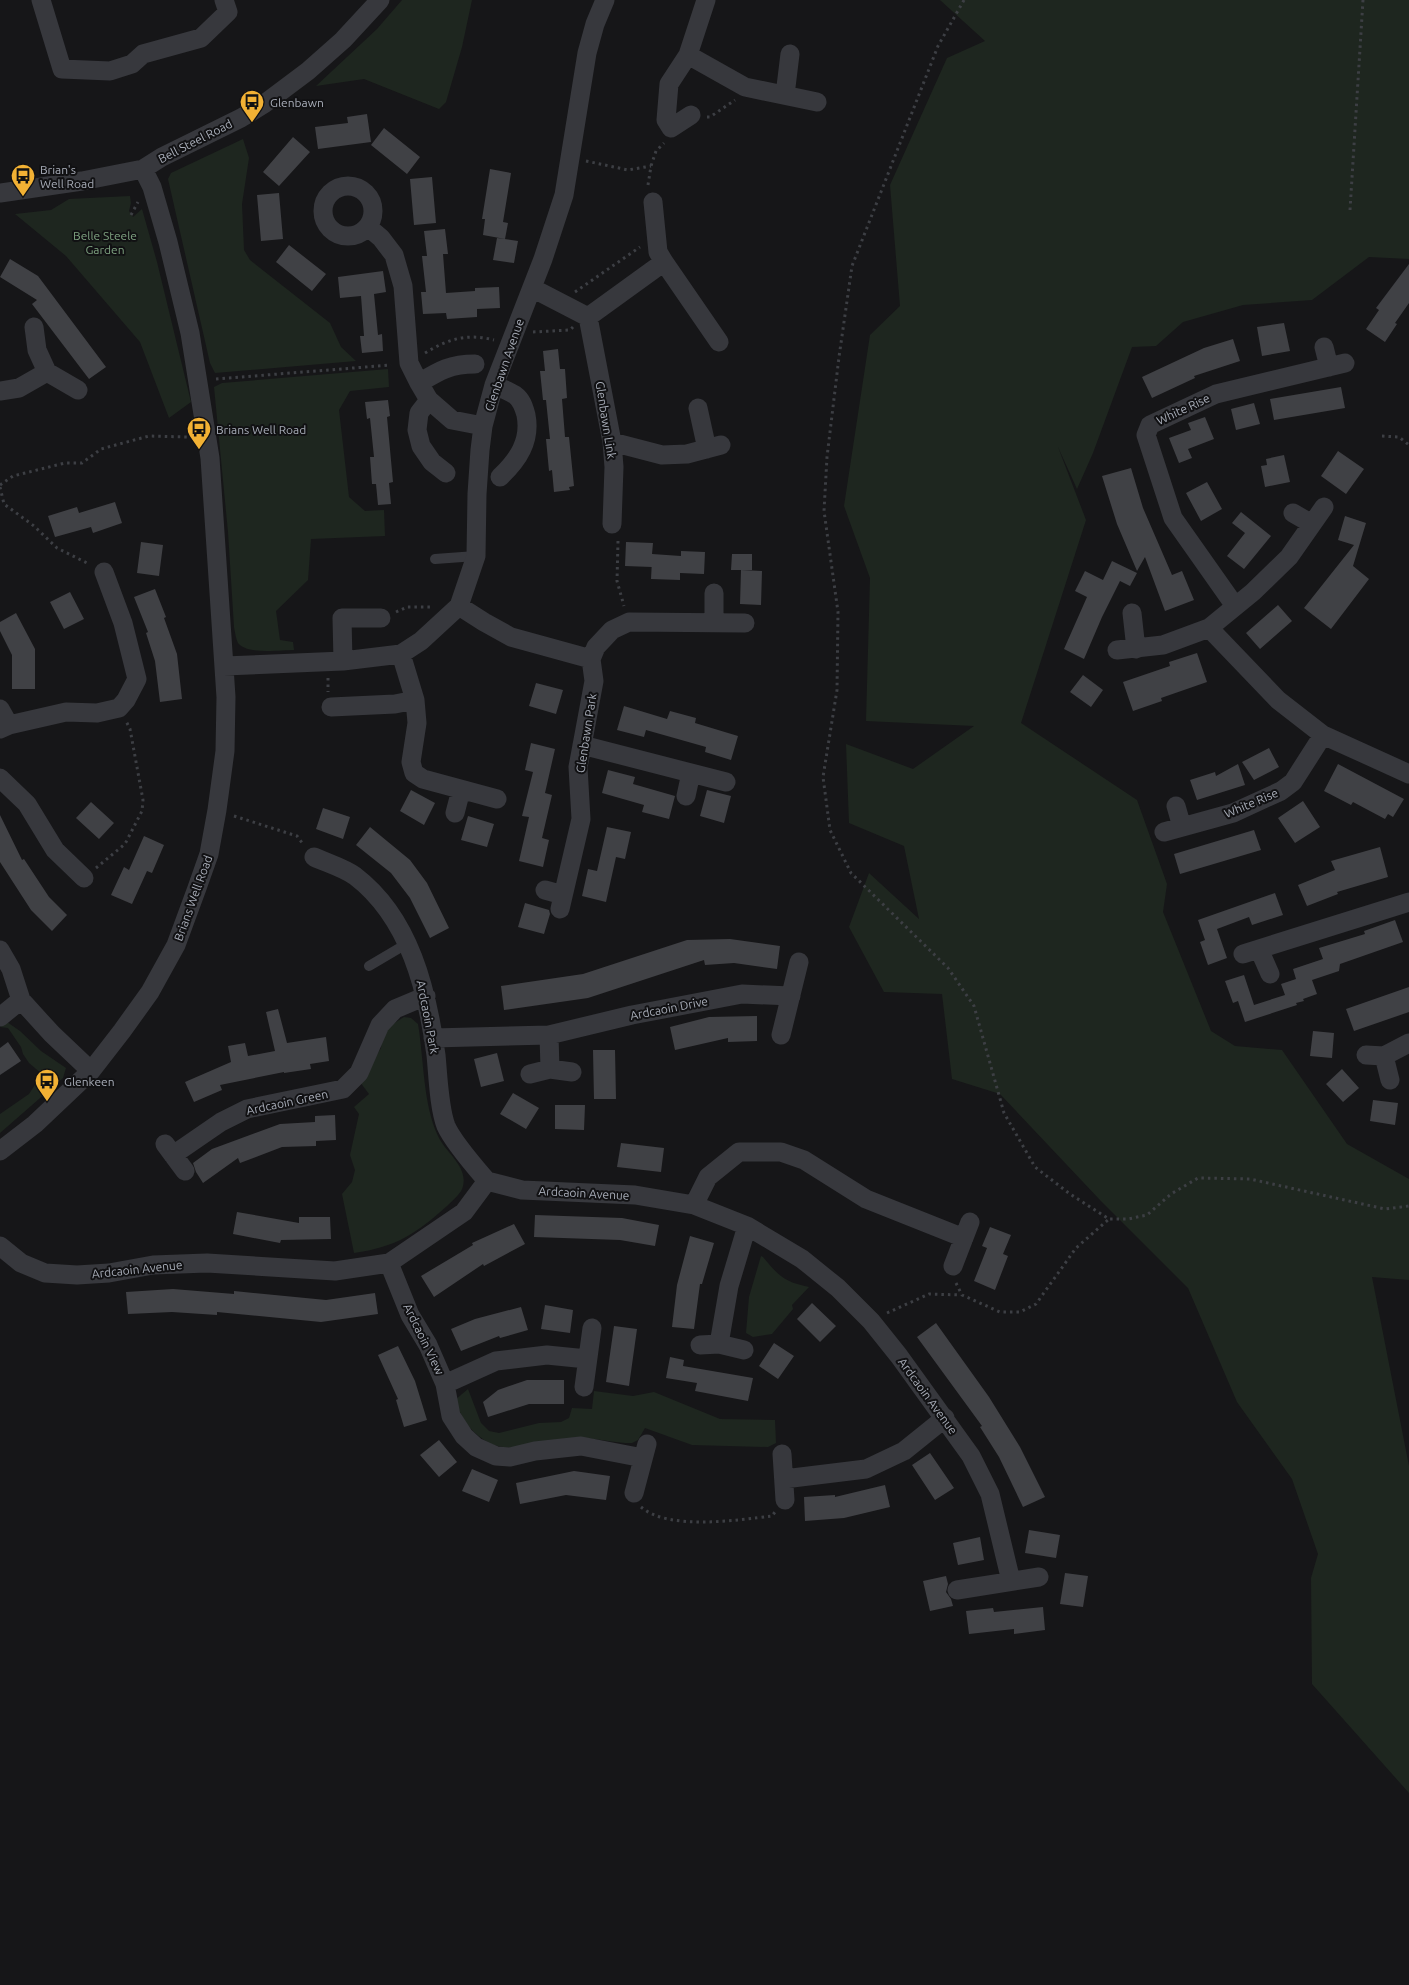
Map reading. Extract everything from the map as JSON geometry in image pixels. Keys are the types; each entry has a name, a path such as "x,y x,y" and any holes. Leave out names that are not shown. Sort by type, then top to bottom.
{"street":[{"path":"41,0 62,69 110,72 132,64 143,54 202,38 226,6"},
{"name":"Bell Steel Road","path":"0,193 82,181 143,169 162,157 241,118 264,104 308,71 343,40 380,0"},
{"name":"Glenbawn Avenue","path":"224,666 336,661 402,654 421,641 459,606 476,556 478,476 484,426 494,385 532,288 564,195 587,53 595,24 605,0"},
{"path":"691,115 671,128 666,120 669,84 688,55 701,2"},
{"path":"785,95 790,54"},
{"path":"688,55 745,87 817,102"},
{"name":"Brians Well Road","path":"0,1151 35,1124 91,1071 150,992 176,945 209,854 217,810 225,751 224,666 210,458 190,333 168,242 152,187 143,169"},
{"path":"653,202 658,252 719,342"},
{"path":"368,227 381,238 394,255 403,286 408,363 418,383 430,400 452,420 484,426"},
{"path":"532,288 588,317 664,262"},
{"name":"Glenbawn Link","path":"588,317 612,442 614,467 612,524"},
{"path":"34,327 37,350 47,372 78,390"},
{"name":"White Rise","path":"1235,606 1173,518 1146,435 1150,424 1216,394 1336,365 1324,347"},
{"path":"418,383 444,368 458,364 475,364"},
{"path":"0,391 19,388 47,372"},
{"path":"494,385 516,396 524,406 528,426 526,442 514,464 500,477"},
{"path":"430,400 418,413 417,430 421,446 426,454 432,462 446,473"},
{"path":"612,442 662,455 687,454 714,447 698,408"},
{"path":"1117,650 1163,644 1210,628 1253,592 1289,557 1324,507"},
{"path":"1293,513 1312,524"},
{"path":"3,721 66,712 97,713 119,708 126,700 136,679 123,623 104,572"},
{"path":"714,592 714,622"},
{"path":"459,606 511,637 591,659 596,647 612,630 629,622 745,623"},
{"path":"1132,613 1136,649"},
{"path":"336,661 342,618 381,618"},
{"path":"1210,628 1278,700 1323,735 1409,774"},
{"path":"402,654 415,700 417,723 411,762 414,773 423,779 497,799"},
{"name":"Glenbawn Park","path":"544,890 562,902 581,819 578,767 594,682 591,659"},
{"path":"331,707 394,704 415,700"},
{"name":"White Rise","path":"1176,806 1173,830 1233,813 1281,791 1293,782 1323,735"},
{"path":"582,745 726,782"},
{"path":"686,796 691,773"},
{"path":"0,778 27,804 55,850 84,878"},
{"path":"455,813 460,790"},
{"name":"Ardcaoin Park","path":"314,857 353,875 374,892 394,919 408,944 426,996 446,1126 469,1160 487,1181"},
{"path":"1270,974 1251,952 1409,902"},
{"path":"0,950 11,969 21,1000 52,1034 91,1071"},
{"path":"781,1035 799,962"},
{"name":"Ardcaoin Drive","path":"433,1038 549,1035 632,1015 742,994 791,996"},
{"name":"Ardcaoin Green","path":"185,1170 169,1149 247,1109 343,1089 359,1073 380,1025 395,1009 426,996"},
{"path":"0,1017 21,1000"},
{"path":"549,1035 550,1069"},
{"path":"1390,1080 1375,1056 1409,1043"},
{"path":"530,1074 550,1069 572,1072"},
{"path":"694,1205 708,1177 739,1152 781,1152 804,1160 866,1199 967,1230 953,1266"},
{"name":"Ardcaoin Avenue","path":"0,1246 21,1262 45,1273 78,1275 109,1273 154,1265 207,1263 335,1271 389,1263 464,1212 487,1181 522,1190 635,1195 694,1205 747,1226 802,1259 838,1288 871,1321 900,1356 971,1456 990,1494 1011,1581"},
{"path":"744,1350 710,1344 747,1226"},
{"name":"Ardcaoin View","path":"389,1263 410,1314 428,1345 445,1384 451,1416 464,1436 476,1447 496,1456 510,1457 535,1451 581,1446 645,1451 634,1493"},
{"path":"584,1387 592,1328"},
{"path":"445,1384 496,1361 546,1355 587,1358"},
{"path":"784,1479 866,1469 904,1451 945,1418"},
{"path":"782,1454 785,1500"},
{"path":"958,1590 1040,1577"}],"lane":[{"path":"435,559 476,556"},
{"path":"369,966 408,944"}],"path":[{"path":"964,0 938,46 852,266 827,457 824,511 838,612 837,690 823,777 830,830 851,873 948,968 974,1006 1004,1112 1035,1167 1070,1194 1109,1219 1128,1219 1147,1215 1170,1194 1198,1178 1250,1179 1385,1209 1409,1206"},
{"path":"1350,210 1364,0"},
{"path":"691,115 710,117 740,96 745,87"},
{"path":"653,202 648,184 651,166 656,151 662,146 671,128"},
{"path":"570,157 628,170 651,166"},
{"path":"131,215 140,199"},
{"path":"560,302 656,236"},
{"path":"210,380 408,363 444,341 471,337 491,339 512,337 532,332 570,330 588,317"},
{"path":"104,572 57,548 34,526 4,504 0,486 13,476 65,463 82,463 101,449 149,436 195,437"},
{"path":"1382,436 1399,437 1409,445"},
{"path":"612,524 618,536 617,581 629,622"},
{"path":"381,618 407,607 432,607"},
{"path":"331,707 328,696 336,661"},
{"path":"84,878 125,844 142,811 143,800 130,729 119,708"},
{"path":"217,810 297,836 314,857"},
{"path":"871,1321 929,1294 962,1295 1000,1312 1020,1312 1036,1304 1076,1248 1109,1219"},
{"path":"953,1266 956,1285 962,1295"},
{"path":"634,1493 638,1505 646,1511 665,1519 718,1522 772,1516 785,1500"}],"green space":[{"path":"402,0 472,0 462,47 446,102 439,109 364,79 316,86 377,29"},
{"path":"940,0 1409,0 1409,259 1369,257 1312,300 1243,305 1183,322 1156,346 1132,347 1093,453 1077,489 1058,447 1086,520 1021,723 1137,800 1167,884 1163,912 1211,1031 1235,1046 1282,1050 1347,1144 1409,1179 1409,1280 1372,1277 1409,1466 1409,1793 1312,1684 1311,1578 1318,1554 1292,1479 1237,1402 1188,1288 1100,1200 1000,1094 952,1079 942,994 884,992 849,927 869,873 919,919 904,846 849,823 846,744 913,769 974,726 866,721 870,578 844,506 870,335 900,306 890,185 947,58 985,41"},
{"path":"243,139 249,158 242,204 244,250 250,260 330,323 341,347 356,361 215,373 210,363 168,179 171,173"},
{"name":"Belle Steele Garden","path":"130,196 129,211 133,217 142,209 191,402 169,418 140,342 66,256 15,214 51,210 69,199"},
{"path":"388,369 389,387 350,391 339,410 349,497 365,511 384,510 385,536 311,539 308,580 276,611 280,640 293,642 294,650 273,651 242,647 237,641 234,627 228,532 214,387 222,383"},
{"path":"404,1017 411,1018 418,1024 429,1110 441,1142 462,1172 463,1186 459,1194 447,1206 415,1232 394,1243 354,1253 342,1194 352,1182 355,1170 350,1155 359,1114 354,1107 369,1094 360,1082 381,1048 382,1031"},
{"path":"7,1022 20,1031 41,1051 66,1068 63,1078 0,1133 0,1114 29,1094 42,1074 29,1063 8,1028 0,1027"},
{"path":"761,1256 783,1277 794,1283 809,1287 792,1305 793,1309 772,1334 753,1337 746,1333 749,1297"},
{"path":"468,1389 481,1423 489,1431 499,1433 539,1423 561,1422 569,1418 572,1408 592,1409 594,1391 633,1396 654,1392 720,1419 775,1420 776,1443 768,1447 692,1445 645,1428 638,1440 632,1443 574,1438 517,1448 506,1447 484,1440 466,1423 455,1400"}],"building":[{"path":"367,114 371,142 318,149 315,127 348,123 347,117"},
{"path":"384,128 420,157 407,174 371,145"},
{"path":"293,137 310,152 279,186 263,172"},
{"path":"490,169 511,173 503,222 508,223 505,239 483,235 485,219 482,219"},
{"path":"432,177 436,223 414,225 410,179"},
{"path":"279,193 283,239 261,241 257,195"},
{"path":"445,229 448,254 443,254 446,293 475,291 475,288 499,287 500,308 477,309 477,317 447,319 446,313 423,314 421,292 426,292 422,256 427,256 424,231"},
{"path":"497,238 518,241 514,263 493,260"},
{"path":"289,245 326,274 312,291 276,262"},
{"path":"10,259 38,276 106,367 89,379 32,304 37,300 0,277"},
{"path":"1409,264 1409,303 1385,342 1366,329 1379,310 1376,308"},
{"path":"383,271 386,292 374,294 378,335 382,334 383,351 362,353 360,336 364,336 361,296 340,298 338,277"},
{"path":"1284,323 1290,351 1262,356 1257,327"},
{"path":"1233,339 1240,361 1194,376 1195,378 1152,398 1142,377 1204,348"},
{"path":"558,349 560,369 565,369 567,398 562,399 565,437 569,437 574,486 569,487 570,490 554,492 552,470 549,471 546,439 550,439 546,400 543,400 540,371 545,371 543,351"},
{"path":"1341,387 1345,408 1274,420 1270,399"},
{"path":"388,400 390,416 387,417 393,482 389,483 391,504 378,505 376,484 372,484 370,457 374,457 370,418 367,419 365,402"},
{"path":"1254,403 1260,424 1236,430 1231,409"},
{"path":"1205,417 1214,439 1188,449 1192,458 1179,463 1169,438 1191,430 1188,423"},
{"path":"1338,451 1364,469 1346,494 1321,476"},
{"path":"1284,455 1290,482 1265,487 1261,466 1267,465 1266,459"},
{"path":"1131,468 1143,508 1172,575 1182,571 1194,600 1165,611 1145,557 1137,571 1117,524 1102,476"},
{"path":"1207,482 1222,509 1201,521 1186,493"},
{"path":"115,502 122,523 93,533 91,527 55,537 48,516 77,507 79,513"},
{"path":"1241,512 1271,536 1244,569 1227,556 1245,533 1232,523"},
{"path":"1345,516 1366,523 1353,566 1369,579 1331,629 1304,608 1354,545 1338,540"},
{"path":"141,542 163,545 159,576 137,573"},
{"path":"626,542 653,543 652,554 681,556 681,551 705,552 704,574 680,573 680,580 651,579 652,567 625,566"},
{"path":"732,554 752,554 752,570 731,570"},
{"path":"1112,561 1137,573 1130,586 1120,581 1084,659 1064,649 1087,597 1075,591 1085,571 1103,580"},
{"path":"741,570 762,571 761,605 740,604"},
{"path":"155,589 177,654 182,699 160,702 155,661 146,633 148,632 134,597"},
{"path":"70,592 84,619 64,629 50,602"},
{"path":"1278,605 1292,621 1260,649 1246,633"},
{"path":"16,613 35,649 35,689 12,689 12,655 0,631 0,622"},
{"path":"1197,653 1207,682 1161,698 1162,701 1133,711 1123,682 1170,666 1169,662"},
{"path":"1083,675 1103,690 1091,707 1070,692"},
{"path":"536,683 563,690 556,714 529,706"},
{"path":"624,706 667,719 670,711 696,718 695,723 738,736 731,760 705,752 706,747 646,730 644,737 617,730"},
{"path":"531,743 555,749 545,793 552,795 542,838 549,840 543,867 519,861 529,817 522,816 533,772 525,770"},
{"path":"1269,748 1279,767 1254,780 1242,762"},
{"path":"1238,764 1245,785 1197,800 1190,780 1215,772 1216,776"},
{"path":"1338,764 1404,799 1393,817 1388,814 1385,819 1353,802 1351,805 1324,791"},
{"path":"608,770 635,777 633,784 675,796 669,819 642,812 644,805 602,793"},
{"path":"411,790 435,803 424,825 400,811"},
{"path":"707,790 731,796 724,823 700,816"},
{"path":"1303,801 1320,827 1295,843 1278,818"},
{"path":"91,802 114,823 99,839 76,818"},
{"path":"323,808 350,817 343,839 316,829"},
{"path":"0,815 22,860 24,859 49,897 67,915 52,931 31,910 0,862"},
{"path":"468,816 494,824 487,847 461,840"},
{"path":"370,827 410,860 427,883 449,928 430,938 410,898 391,873 356,845"},
{"path":"607,827 631,832 625,859 616,857 606,902 582,896 588,869 597,871"},
{"path":"1254,830 1261,850 1180,874 1174,854"},
{"path":"144,836 164,845 152,873 147,871 132,904 111,895 124,867 129,870"},
{"path":"1380,847 1388,877 1337,892 1338,894 1307,906 1298,885 1335,870 1331,861"},
{"path":"1275,893 1283,915 1252,925 1249,917 1217,929 1227,958 1208,965 1200,942 1205,940 1198,920"},
{"path":"525,903 549,910 550,914 544,934 518,927"},
{"path":"1395,920 1403,942 1340,964 1339,971 1312,980 1317,994 1303,999 1304,1001 1296,1003 1297,1005 1245,1022 1238,1001 1233,1003 1225,981 1244,975 1254,1005 1285,995 1281,984 1296,979 1293,969 1323,959 1319,948 1365,934 1364,931"},
{"path":"730,939 780,946 777,969 734,963 705,965 704,960 588,998 504,1010 501,986 583,974 687,940"},
{"path":"1409,987 1409,1012 1354,1031 1346,1009"},
{"path":"278,1009 287,1043 326,1037 329,1061 310,1064 311,1069 284,1072 220,1085 222,1090 194,1102 185,1082 231,1062 228,1046 245,1043 248,1056 275,1051 266,1012"},
{"path":"757,1016 757,1041 728,1042 728,1038 675,1050 670,1027 709,1017"},
{"path":"1313,1031 1334,1033 1332,1058 1310,1056"},
{"path":"8,1042 21,1061 0,1075 0,1048"},
{"path":"593,1050 615,1050 616,1099 594,1099"},
{"path":"497,1053 504,1081 481,1087 474,1059"},
{"path":"1342,1069 1359,1088 1343,1102 1326,1084"},
{"path":"513,1093 539,1108 526,1129 500,1114"},
{"path":"1373,1100 1398,1103 1395,1125 1370,1121"},
{"path":"555,1105 585,1105 584,1130 555,1129"},
{"path":"335,1115 336,1140 316,1141 316,1146 282,1147 240,1163 238,1158 203,1183 196,1172 193,1163 212,1149 280,1124 315,1122 315,1116"},
{"path":"621,1143 664,1148 661,1172 617,1167"},
{"path":"237,1212 299,1223 299,1217 330,1217 331,1239 281,1240 280,1243 233,1234"},
{"path":"535,1215 622,1218 659,1225 655,1246 620,1240 534,1237"},
{"path":"514,1224 525,1244 484,1266 483,1264 434,1297 421,1276 473,1245 472,1243"},
{"path":"990,1227 1011,1235 1003,1254 1008,1256 995,1290 974,1281 987,1248 982,1246"},
{"path":"690,1236 714,1243 702,1284 700,1284 694,1329 672,1327 677,1285"},
{"path":"173,1289 234,1294 234,1291 326,1300 375,1293 378,1314 321,1322 217,1312 217,1315 172,1312 128,1314 126,1292"},
{"path":"812,1303 836,1326 820,1342 797,1319"},
{"path":"545,1305 573,1310 570,1333 541,1329"},
{"path":"521,1307 528,1330 500,1338 499,1336 461,1351 451,1329 475,1319"},
{"path":"936,1323 989,1397 1020,1447 1045,1497 1023,1507 999,1457 980,1427 982,1426 917,1337"},
{"path":"614,1326 637,1329 629,1386 606,1382"},
{"path":"774,1343 794,1356 778,1379 759,1366"},
{"path":"398,1346 415,1381 427,1420 404,1427 396,1400 398,1399 378,1355"},
{"path":"670,1357 684,1360 683,1366 753,1378 748,1401 695,1391 697,1383 666,1378"},
{"path":"527,1380 564,1380 564,1404 529,1404 488,1417 483,1402 498,1390"},
{"path":"439,1440 457,1462 439,1477 420,1455"},
{"path":"930,1453 954,1488 935,1500 912,1465"},
{"path":"472,1469 498,1480 489,1502 462,1491"},
{"path":"574,1471 610,1476 606,1500 566,1495 520,1504 516,1483"},
{"path":"885,1485 890,1507 844,1518 805,1521 804,1497 835,1495 835,1497"},
{"path":"1029,1530 1060,1535 1056,1558 1025,1553"},
{"path":"980,1537 984,1560 958,1565 953,1543"},
{"path":"1065,1573 1088,1576 1083,1607 1060,1604"},
{"path":"946,1576 948,1584 946,1592 953,1606 930,1611 923,1581"},
{"path":"1043,1607 1045,1630 1014,1634 1014,1629 969,1634 966,1611 993,1608 994,1612"}],"place":[{"name":"Glenbawn","path":"252,123"},
{"name":"Brian's Well Road","path":"23,197"},
{"name":"Brians Well Road","path":"199,450"},
{"name":"Glenkeen","path":"47,1102"}]}
